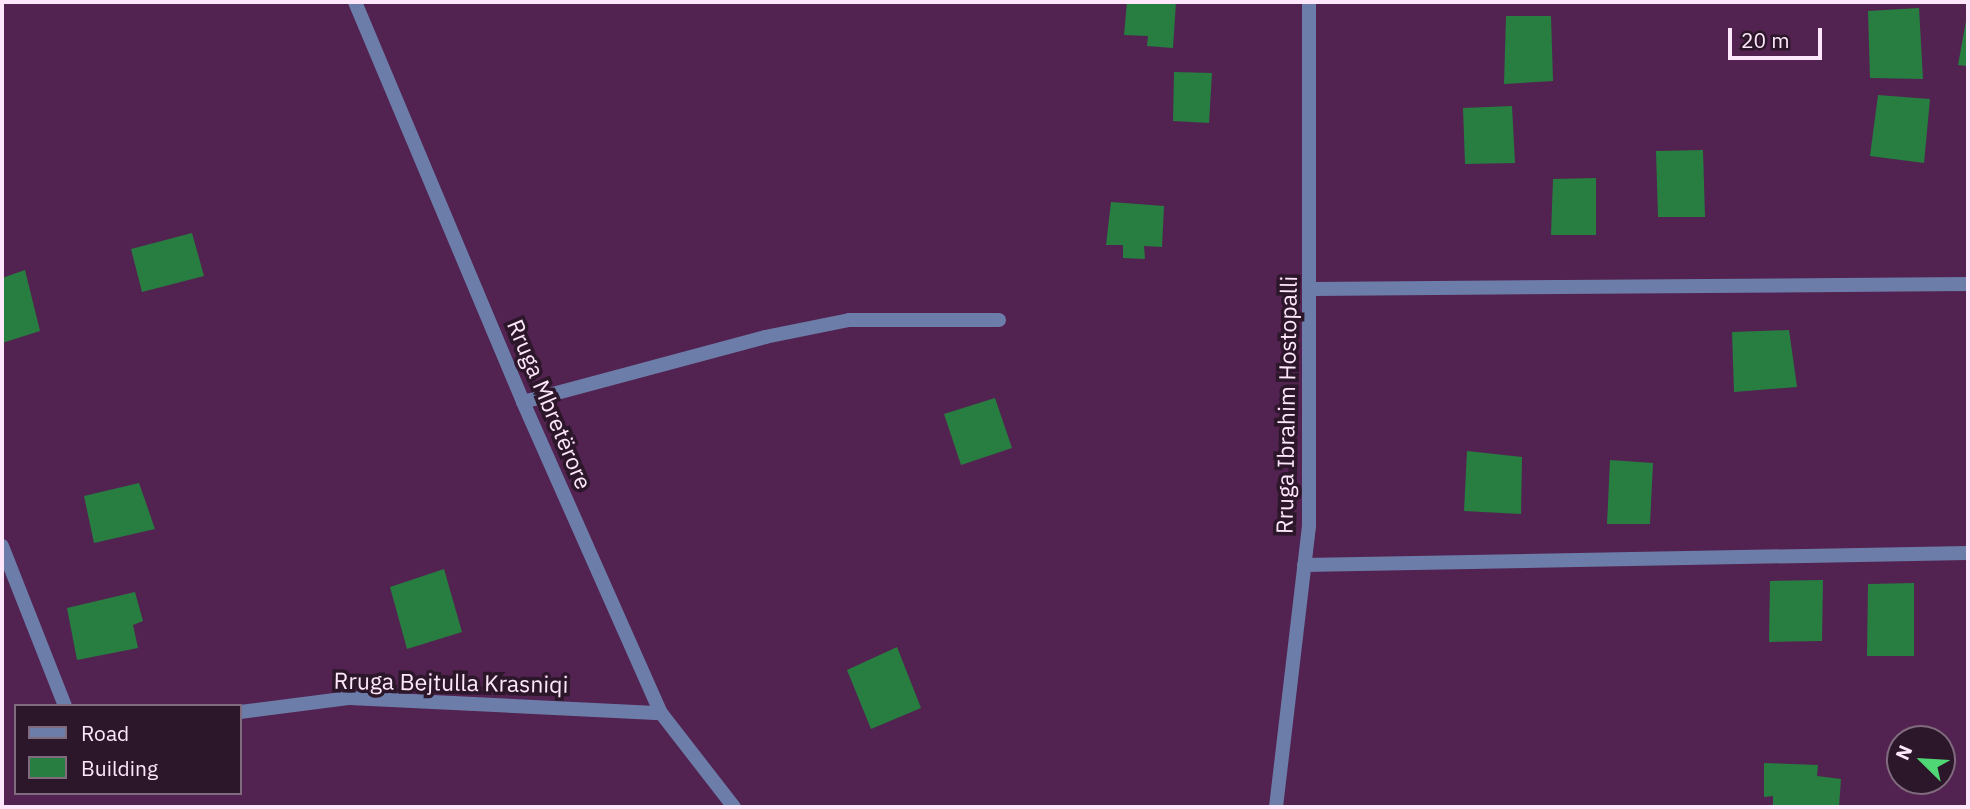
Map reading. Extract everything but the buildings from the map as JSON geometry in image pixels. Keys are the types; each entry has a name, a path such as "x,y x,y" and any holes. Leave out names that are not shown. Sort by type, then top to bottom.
{"street":[{"name":"Rruga Mbretërore","path":"355,2 523,402 662,713 734,807"},
{"name":"Rruga Ibrahim Hostopalli","path":"1276,807 1309,526 1312,289 1309,2"},
{"path":"1312,289 1968,285"},
{"path":"523,402 765,337 849,320 999,320"},
{"path":"2,546 64,704"},
{"path":"1304,565 1968,553"},
{"name":"Rruga Bejtulla Krasniqi","path":"242,712 350,698 662,713"}]}
